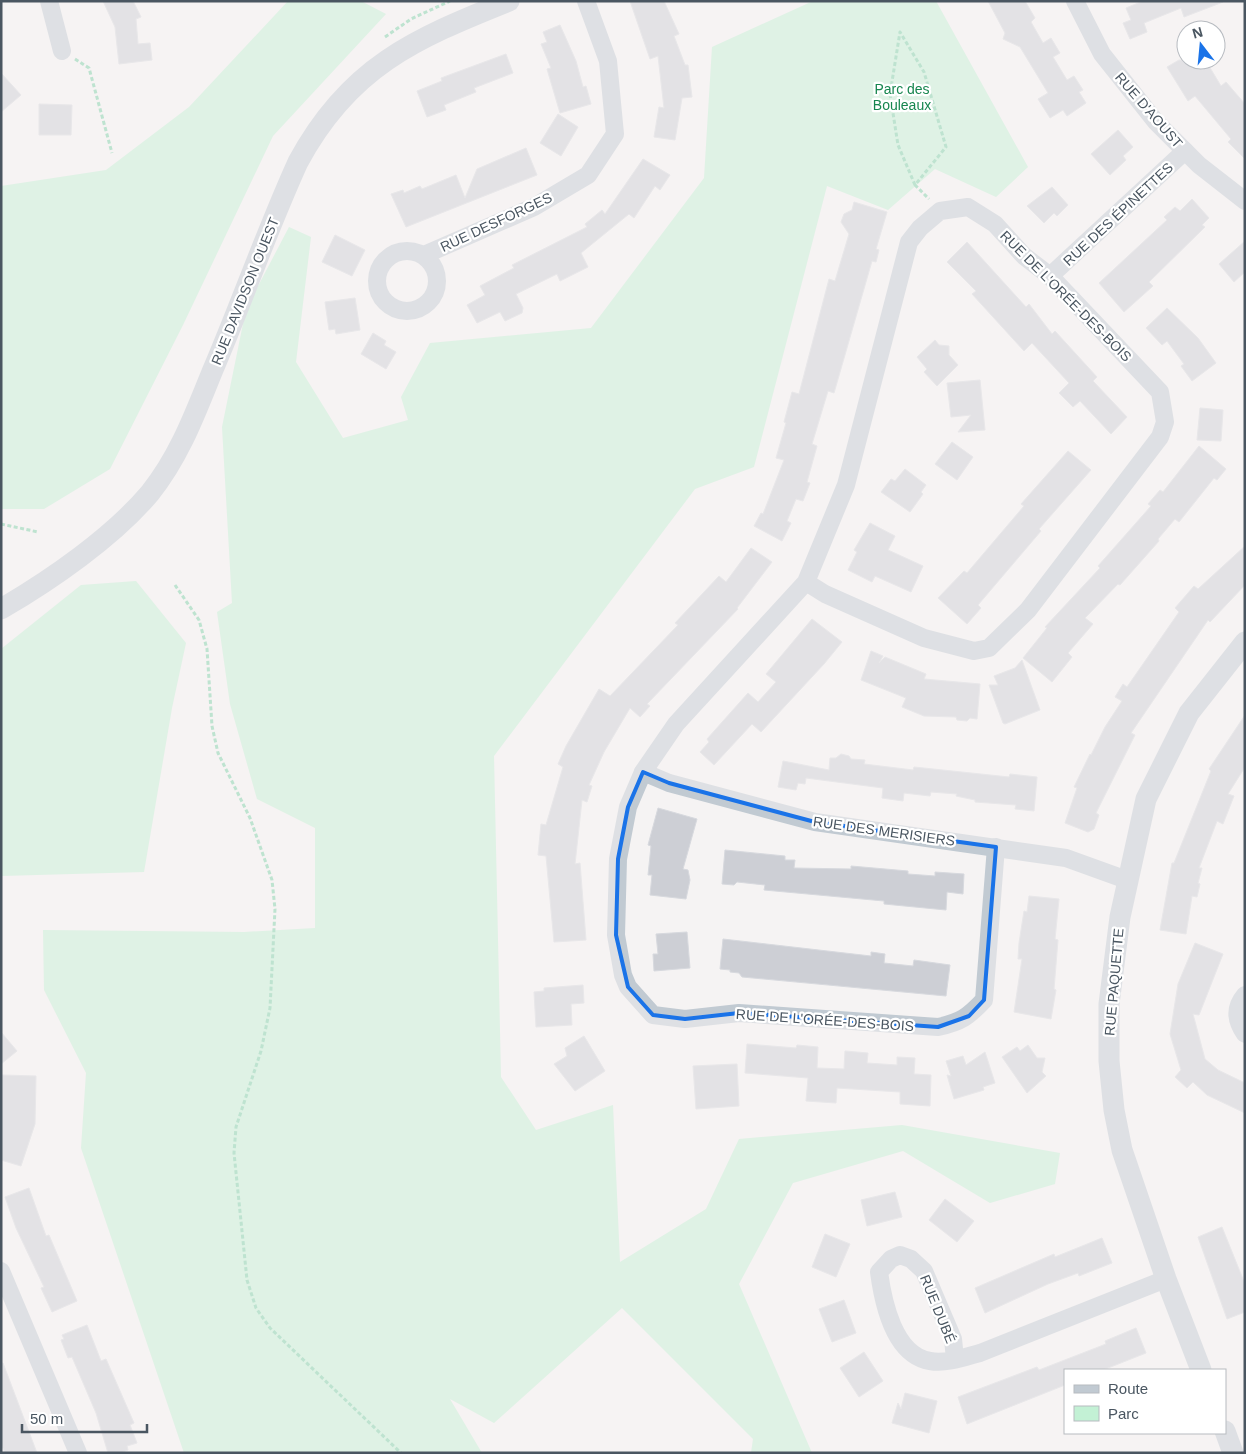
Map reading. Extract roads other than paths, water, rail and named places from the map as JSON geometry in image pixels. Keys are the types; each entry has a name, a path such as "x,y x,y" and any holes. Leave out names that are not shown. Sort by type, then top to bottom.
{"street":[{"path":"49,1 62,51"},
{"name":"RUE DAVIDSON OUEST","path":"1,609 57,573 117,526 134,510 165,470 190,426 298,162 315,131 334,107 382,62 405,47 462,20 509,1"},
{"name":"RUE DESFORGES","path":"424,255 534,207 588,175 615,134 608,61 586,1"},
{"name":"RUE D'AOUST","path":"1075,1 1102,54 1156,122 1199,165 1245,201"},
{"name":"RUE DES ÉPINETTES","path":"1050,276 1185,151"},
{"name":"RUE DE L'ORÉE-DES-BOIS","path":"806,582 825,594 924,638 974,651 989,648 1028,610 1160,437 1166,422 1160,392 1050,276 1024,256 995,224 968,207 940,211 920,228 909,242 846,484 806,582 676,724 643,772 628,807 618,860 616,935 623,975 628,987 653,1015 685,1019 739,1013 938,1027 956,1023 970,1016 984,1000 996,847"},
{"name":"RUE PAQUETTE","path":"1201,1369 1166,1279 1122,1150 1114,1110 1109,1061 1109,1004 1120,917 1146,799 1189,713 1245,642"},
{"name":"RUE DES MERISIERS","path":"643,772 669,783 815,822 1066,858 1127,880"},
{"path":"1245,995 1239,1002 1237,1018 1245,1034"},
{"name":"RUE DUBÉ","path":"955,1359 953,1339 924,1271 911,1259 900,1255 891,1259 879,1272 881,1292 903,1346 930,1361 955,1359 980,1353 1166,1279"},
{"path":"1,1271 78,1453"},
{"path":"1226,1433 1233,1453"}],"park label":[{"name":"Parc des Bouleaux","path":"902,98"}]}
